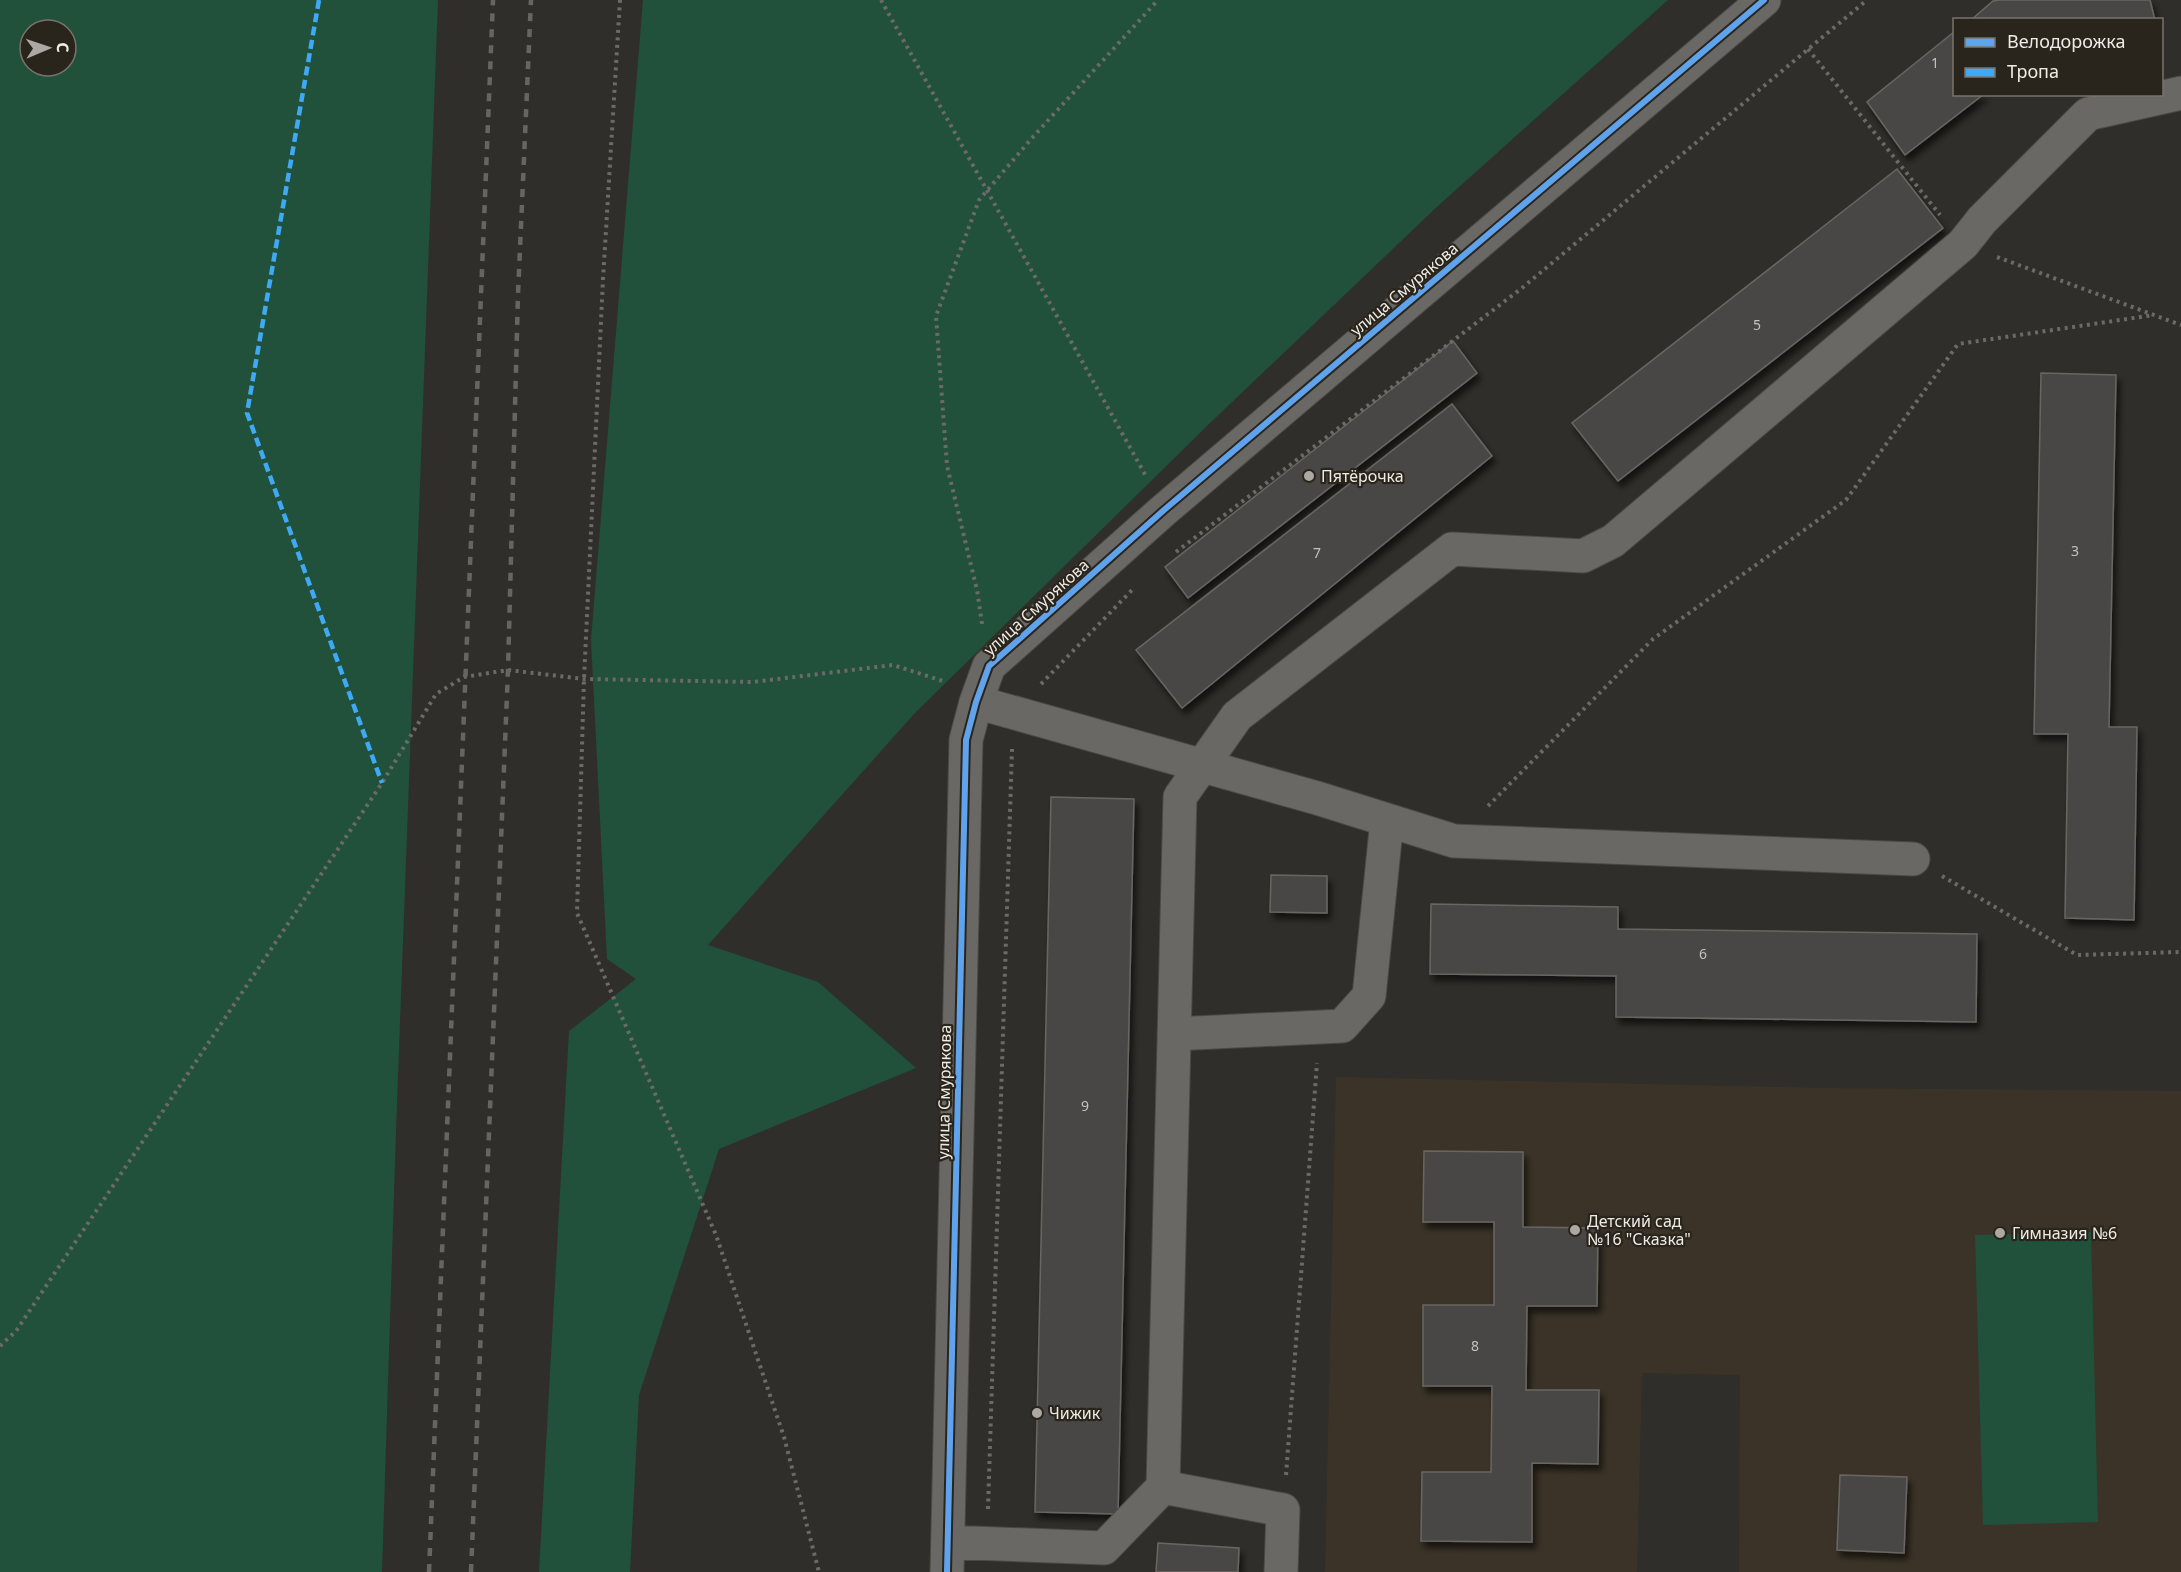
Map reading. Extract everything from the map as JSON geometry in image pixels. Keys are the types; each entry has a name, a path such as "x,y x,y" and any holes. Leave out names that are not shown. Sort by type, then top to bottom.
{"street":[{"name":"улица Смурякова","path":"948,1557 966,740 982,687 1164,510 1764,0"},
{"path":"948,1557 1104,1548 1163,1486 1180,797 1237,716 1452,549 1582,556 1613,541 1964,244 1982,220 2088,114 2181,93"},
{"path":"982,687 1201,765 1454,841 1913,859"},
{"path":"1174,1034 1342,1026 1370,996 1387,820"},
{"path":"1163,1486 1283,1510 1281,1572"}],"path":[{"path":"620,0 603,279 584,679 577,914 716,1235 784,1437 819,1572"},
{"path":"881,0 1152,486"},
{"path":"0,1346 16,1331 382,783 436,694 464,677 508,670 584,679 753,682 893,665 982,687 977,590 946,466 936,316 979,200 1158,0"},
{"path":"1454,841 1653,639 1846,500 1958,344 2154,315"},
{"path":"1913,859 2077,955 2181,952"},
{"path":"1283,1510 1320,1027"}],"shaded area":[{"path":"1336,1077 1821,1088 2181,1091 2181,1572 1739,1572 1740,1375 1642,1373 1637,1572 1325,1572"}],"green space":[{"path":"0,0 438,0 382,1572 0,1572"},
{"path":"643,0 1668,0 1440,204 1209,424 914,714 708,945 818,982 916,1068 719,1149 639,1395 630,1572 539,1572 569,1031 636,979 607,959 591,640"},
{"path":"2091,1232 2098,1522 1983,1525 1975,1235"}],"building":[{"path":"2150,0 2154,18 1973,18 1993,1"},
{"path":"1953,33 1953,96 1981,96 1905,155 1867,102"},
{"path":"1897,169 1943,228 1618,481 1572,423"},
{"path":"1453,341 1477,373 1188,598 1165,567"},
{"path":"2041,373 2116,375 2109,727 2137,727 2134,920 2065,918 2068,734 2034,734"},
{"path":"1452,404 1492,456 1182,708 1136,650"},
{"path":"1051,797 1134,799 1118,1514 1035,1512"},
{"path":"1271,875 1327,876 1327,913 1270,912"},
{"path":"1431,904 1618,907 1618,929 1977,934 1976,1022 1616,1017 1616,976 1430,974"},
{"path":"1424,1151 1523,1152 1523,1227 1598,1228 1597,1306 1527,1306 1526,1390 1599,1390 1598,1464 1532,1463 1532,1542 1421,1541 1422,1472 1491,1472 1492,1386 1423,1386 1423,1305 1494,1305 1494,1222 1423,1222"},
{"path":"1840,1475 1907,1477 1904,1553 1837,1550"},
{"path":"1158,1543 1239,1548 1238,1572 1156,1572"}],"railway":[{"path":"429,1572 493,0"},
{"path":"471,1572 508,670 518,294 531,0"}],"marked path":[{"path":"319,0 247,413 382,783"}],"cycle path":[{"path":"947,1572 966,740 989,666 1164,510 1764,0"}],"place":[{"name":"Пятёрочка","path":"1309,476"},
{"name":"Детский сад №16 \"Сказка\"","path":"1575,1230"},
{"name":"Гимназия №6","path":"2000,1233"},
{"name":"Чижик","path":"1037,1413"}]}
